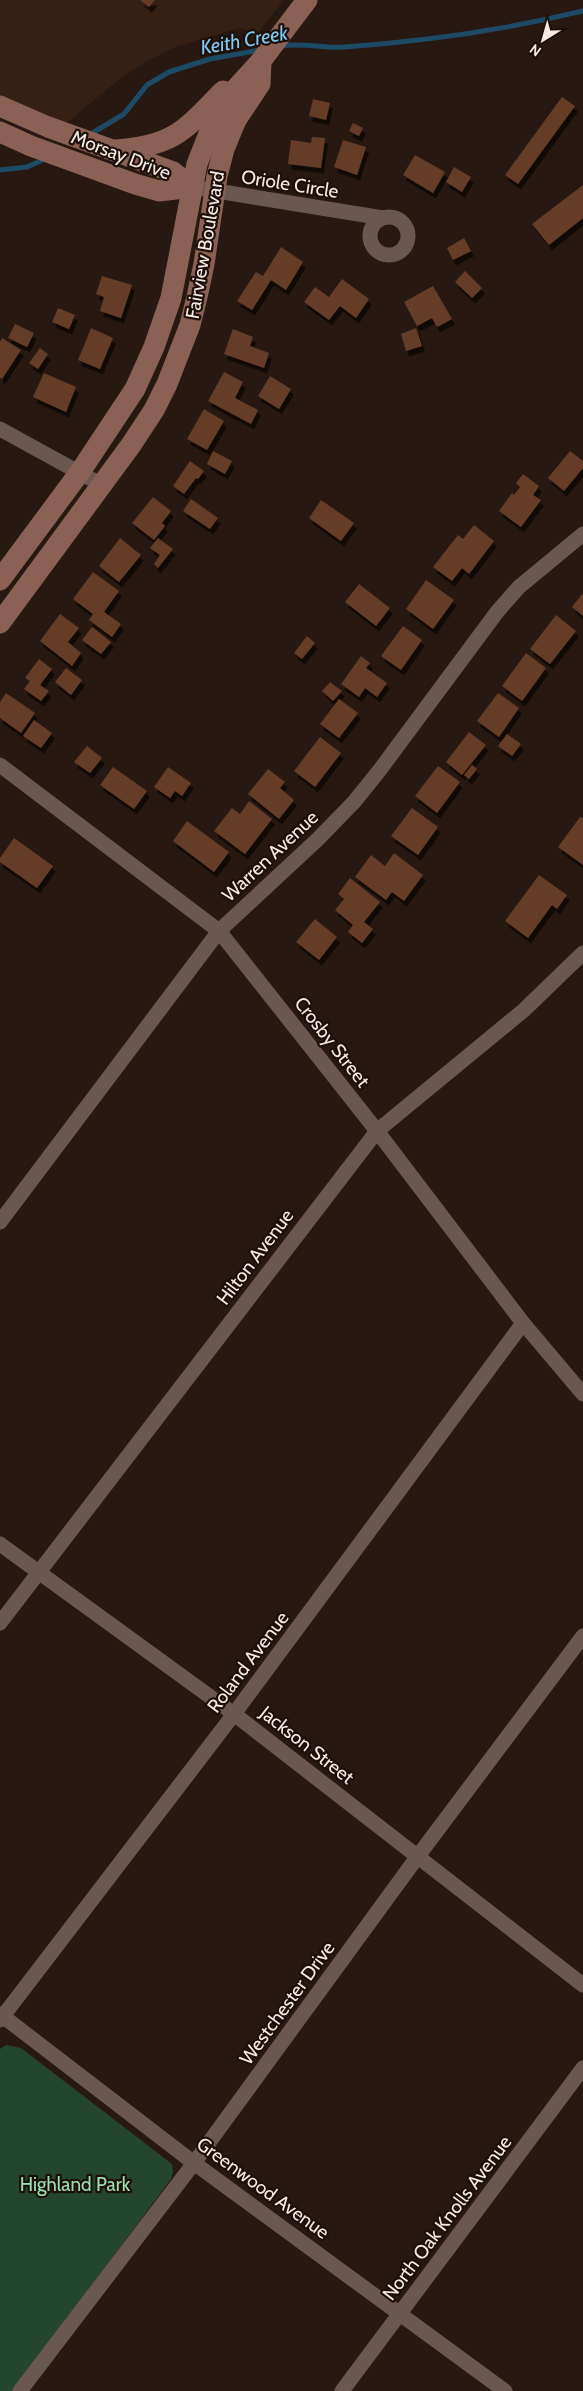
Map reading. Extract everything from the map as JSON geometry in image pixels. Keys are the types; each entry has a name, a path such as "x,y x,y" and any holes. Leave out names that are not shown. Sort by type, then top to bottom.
{"street":[{"name":"Fairview Boulevard","path":"0,580 80,472 124,408 144,371 171,298 192,187 201,152 219,113 230,95 261,61 307,0"},
{"name":"Fairview Boulevard","path":"0,623 102,486 154,410 182,349 190,325 204,264 220,162 236,120 260,84 261,61"},
{"path":"108,150 140,148 167,140 190,125 232,82 261,61"},
{"name":"Morsay Drive","path":"0,106 108,150 173,172 192,187"},
{"name":"Morsay Drive","path":"0,132 93,170 159,190 192,187"},
{"name":"Oriole Circle","path":"192,187 384,218"},
{"path":"0,429 102,486"},
{"name":"Warren Avenue","path":"0,1222 219,931 318,839 354,802 497,612 519,587 583,534"},
{"name":"Crosby Street","path":"0,765 219,931 377,1132 523,1323 583,1394"},
{"name":"Hilton Avenue","path":"0,1624 377,1132 530,1004 583,953"},
{"name":"Roland Avenue","path":"1,2017 234,1714 523,1323"},
{"name":"Jackson Street","path":"0,1544 234,1714 583,1985"},
{"name":"Westchester Drive","path":"20,2391 194,2163 418,1856 583,1636"},
{"name":"Greenwood Avenue","path":"1,2017 194,2163 505,2391"},
{"name":"North Oak Knolls Avenue","path":"342,2391 583,2068"}],"shaded area":[{"path":"0,0 284,0 259,32 238,28 175,47 145,62 117,81 63,126 0,99"}],"green space":[{"name":"Highland Park","path":"6,2045 21,2048 172,2164 173,2171 171,2179 13,2391 0,2391 0,2049"}],"building":[{"path":"140,0 155,0 149,7"},
{"path":"562,97 575,106 518,184 505,175"},
{"path":"313,99 330,103 326,120 309,116"},
{"path":"353,123 363,128 359,136 349,131"},
{"path":"312,137 325,138 321,168 288,164 291,140 311,143"},
{"path":"343,140 366,147 357,175 334,167"},
{"path":"415,155 445,172 433,193 403,175"},
{"path":"454,167 471,177 462,192 446,182"},
{"path":"583,185 583,218 549,245 532,224"},
{"path":"464,238 471,251 453,260 447,248"},
{"path":"281,247 303,262 286,290 271,280 252,310 237,301 256,272 263,276"},
{"path":"465,271 482,288 472,298 455,282"},
{"path":"102,276 132,285 121,318 100,311 104,297 96,294"},
{"path":"342,279 369,299 356,318 340,306 329,320 304,302 315,287 329,297"},
{"path":"433,286 452,319 437,327 432,318 417,326 404,302"},
{"path":"58,308 75,315 69,329 52,322"},
{"path":"15,324 34,333 27,347 8,338"},
{"path":"91,328 113,338 100,369 78,360"},
{"path":"416,328 422,346 406,351 401,334"},
{"path":"233,329 253,337 250,346 269,353 264,368 224,354"},
{"path":"2,338 21,350 2,379 0,378 0,342"},
{"path":"40,348 48,354 38,369 29,363"},
{"path":"224,372 243,382 235,398 258,410 251,424 208,401"},
{"path":"44,373 76,387 66,412 33,397"},
{"path":"270,376 291,389 279,409 258,396"},
{"path":"204,409 224,421 207,450 187,439"},
{"path":"213,451 232,461 225,474 207,464"},
{"path":"570,451 583,461 583,468 564,491 548,478"},
{"path":"190,461 204,471 184,494 173,486"},
{"path":"523,474 539,486 533,495 541,500 521,527 499,511 512,493 514,495 520,487 516,483"},
{"path":"153,497 171,511 162,523 165,526 154,540 132,523"},
{"path":"191,499 218,518 210,529 183,511"},
{"path":"321,500 354,523 341,541 309,518"},
{"path":"474,525 494,541 469,574 462,568 452,581 433,567 458,535 463,539"},
{"path":"120,538 141,555 119,582 99,566"},
{"path":"158,538 173,549 158,568 154,564 160,555 150,548"},
{"path":"93,572 119,591 104,612 121,624 112,637 89,620 93,614 73,599"},
{"path":"426,580 454,600 433,629 406,609"},
{"path":"359,584 390,608 376,626 345,602"},
{"path":"583,595 583,616 572,607"},
{"path":"60,614 79,628 68,642 81,653 72,666 40,641"},
{"path":"556,615 576,631 550,664 530,649"},
{"path":"403,626 422,640 401,670 381,656"},
{"path":"92,627 111,642 101,654 82,640"},
{"path":"307,636 315,643 302,659 294,653"},
{"path":"526,653 546,668 522,701 502,686"},
{"path":"361,656 370,663 366,668 387,683 377,697 365,688 359,697 341,684"},
{"path":"39,659 52,669 40,685 49,691 41,701 24,689 30,681 25,678"},
{"path":"66,668 82,680 71,695 55,682"},
{"path":"330,682 342,691 333,701 322,691"},
{"path":"6,693 35,713 21,733 0,718 0,702"},
{"path":"498,693 519,708 499,737 477,721"},
{"path":"339,699 358,713 339,738 320,724"},
{"path":"34,720 52,733 41,748 23,736"},
{"path":"469,732 486,745 462,775 446,762"},
{"path":"507,734 521,744 512,756 498,746"},
{"path":"320,737 341,753 315,787 294,771"},
{"path":"87,746 102,758 90,773 74,762"},
{"path":"472,765 477,769 469,779 464,775"},
{"path":"438,766 460,782 437,813 415,796"},
{"path":"113,767 147,791 134,809 100,785"},
{"path":"168,767 191,783 182,796 175,791 170,798 154,787"},
{"path":"268,769 285,782 280,788 294,800 279,819 248,794"},
{"path":"249,801 272,819 245,854 214,831 232,808 240,814"},
{"path":"412,808 438,827 418,855 391,836"},
{"path":"580,817 583,818 583,865 558,847"},
{"path":"187,821 229,852 214,872 173,841"},
{"path":"14,838 53,866 37,888 0,862 0,858"},
{"path":"394,853 423,875 404,901 392,892 386,900 355,877 371,855 385,866"},
{"path":"539,875 567,895 557,909 552,905 528,938 505,921"},
{"path":"350,878 380,902 364,922 373,929 362,943 348,932 353,925 335,910 344,899 338,894"},
{"path":"315,919 337,937 319,960 296,942"}],"waterway":[{"name":"Keith Creek","path":"280,46 337,47 405,42 495,29 583,11"},
{"name":"Keith Creek","path":"89,135 124,114 147,85 169,72 210,59 260,50"},
{"name":"Keith Creek","path":"0,170 27,167 47,158"}]}
